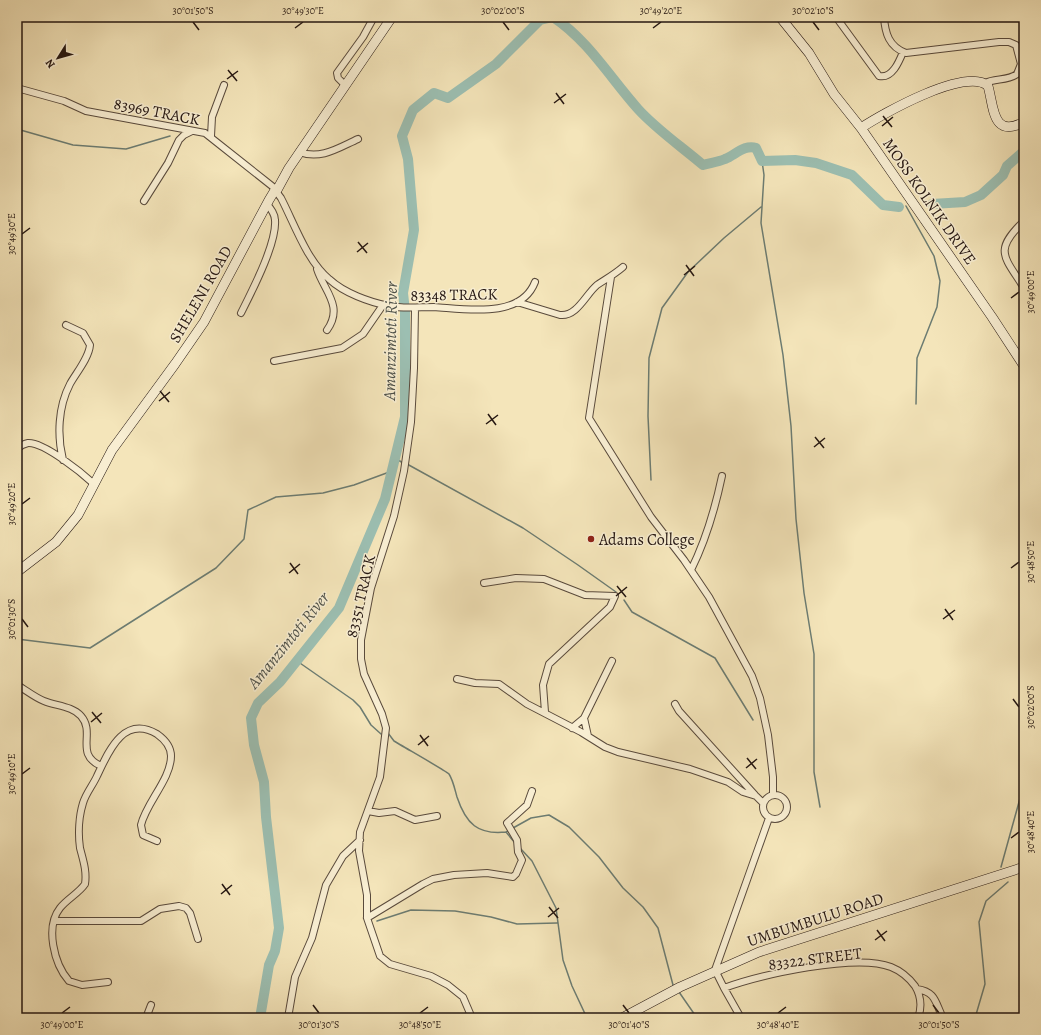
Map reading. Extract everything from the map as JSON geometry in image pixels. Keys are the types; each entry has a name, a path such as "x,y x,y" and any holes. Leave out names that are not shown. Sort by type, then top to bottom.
{"street":[{"path":"345,85 338,78 337,73 363,37 374,17"},
{"name":"SHELENI ROAD","path":"17,572 41,555 68,529 78,515 122,435 204,322 267,204 299,152 392,17"},
{"name":"MOSS KOLNIK DRIVE","path":"780,17 809,53 834,94 861,128 992,316 1024,366"},
{"path":"836,17 879,76 885,76 893,71 903,52"},
{"path":"884,17 888,39 903,52 915,53 1000,42 1009,42 1016,45 1021,64 1018,74 1011,78 992,80 984,83"},
{"path":"861,128 898,107 929,93 978,80 988,86 997,121 1008,126 1016,126 1024,122"},
{"path":"211,136 212,117 224,86"},
{"name":"83969 TRACK","path":"17,88 64,101 86,110 211,136 276,190"},
{"path":"144,201 168,163 179,140 184,135 192,131"},
{"path":"299,152 310,155 325,154 358,139"},
{"name":"83348 TRACK","path":"276,190 316,265 325,276 338,287 383,305 397,308 494,309 517,302 529,294 535,282"},
{"path":"242,313 270,247 275,229 275,218 267,204"},
{"path":"1024,221 1011,234 1006,242 1004,251 1005,258 1024,288"},
{"path":"316,265 331,296 333,304 334,319 327,330"},
{"path":"517,302 560,315 566,315 581,304 597,285 611,277 623,267"},
{"path":"611,277 589,418 651,517 691,570 719,614 752,676 760,698 772,758 773,794"},
{"path":"274,361 342,348 363,334 383,305"},
{"name":"83351 TRACK","path":"412,308 414,368 411,422 404,471 394,516 371,588 361,640 361,659 364,674 382,714 386,728 380,777 360,832 359,851 367,895 367,918 378,952 382,958 390,964 431,976 448,985 463,997 472,1018"},
{"path":"63,460 59,438 65,397 90,345 83,333 66,325"},
{"path":"17,449 22,445 35,444 63,460 94,484"},
{"path":"691,570 701,549 711,521 722,476"},
{"path":"484,583 516,578 544,579 585,595 615,596 610,607 549,664 543,685 545,712"},
{"path":"572,728 584,718 612,661"},
{"path":"457,679 475,683 499,684 527,704 545,712 618,752 690,769 728,782 743,792 756,796"},
{"path":"17,685 43,701 72,709 81,715 86,729 88,756 93,762 101,766"},
{"path":"675,704 679,711 763,803 764,813 769,818 779,818 786,811 787,804 783,798 773,794 767,797 763,803"},
{"path":"584,718 588,736"},
{"path":"108,982 82,985 69,981 59,964 52,929 60,909 85,884 85,869 80,846 80,818 86,796 112,746 118,738 131,731 137,730 151,732 167,743 170,752 170,763 141,825 143,834 157,841"},
{"path":"367,918 423,884 434,880 454,875 487,873 510,878 514,876 522,860 518,852 517,840 507,823 527,805 532,791"},
{"path":"368,811 380,813 395,811 415,820 437,816"},
{"path":"741,1018 715,970 769,818"},
{"path":"288,1018 295,977 312,938 326,884 343,856 360,840"},
{"name":"UMBUMBULU ROAD","path":"622,1018 680,986 759,952 1024,867"},
{"path":"54,921 141,921 160,909 178,906 186,908 190,913 198,939"},
{"name":"83322 STREET","path":"724,988 791,970 850,963 868,963 895,969 906,976 917,989"},
{"path":"918,1018 921,1005 917,989 928,991 934,997 943,1018"},
{"path":"146,1018 151,1005"}],"waterway":[{"name":"Amanzimtoti River","path":"260,1018 269,965 275,951 279,928 266,817 264,782 254,745 251,718 258,703 280,682 339,608 385,499 405,417 405,311 403,293 414,230 408,159 402,136 413,110 434,93 448,98 496,64 540,20 553,17 566,26 588,48 645,116 703,165 717,162 748,147 752,147 756,148 762,161 795,160 816,163 852,175 883,205 899,207"},
{"path":"17,129 73,145 126,149 170,136"},
{"path":"932,204 965,202 981,195 1003,175 1007,166 1024,151"},
{"path":"762,161 764,175 761,223 783,355 791,426 796,519 804,593 814,654 814,772 820,807"},
{"path":"906,206 934,256 940,281 937,307 917,358 916,404"},
{"path":"651,480 648,416 649,358 662,308 688,272 724,238 761,207"},
{"path":"395,458 403,463"},
{"path":"407,464 523,528 616,592"},
{"path":"17,639 90,648 216,568 244,539 248,510 276,497 323,493 354,485 392,471"},
{"path":"624,600 632,612 715,658 753,720"},
{"path":"297,661 353,700 360,707 371,725 381,734"},
{"path":"388,733 394,741 449,774 461,806 469,821 474,826 488,832 506,832 515,843"},
{"path":"1001,867 1024,784"},
{"path":"513,828 531,818 549,815 569,827 599,857 623,888 643,907 658,928 673,985"},
{"path":"506,832 510,830"},
{"path":"520,848 532,861 556,908 563,960 572,986 587,1018"},
{"path":"975,1018 985,984 979,922 986,901 1008,882"},
{"path":"377,921 411,910 455,911 491,917 517,924 557,923"},
{"path":"679,992 697,1018"}],"place":[{"name":"Adams College","path":"591,539"}]}
